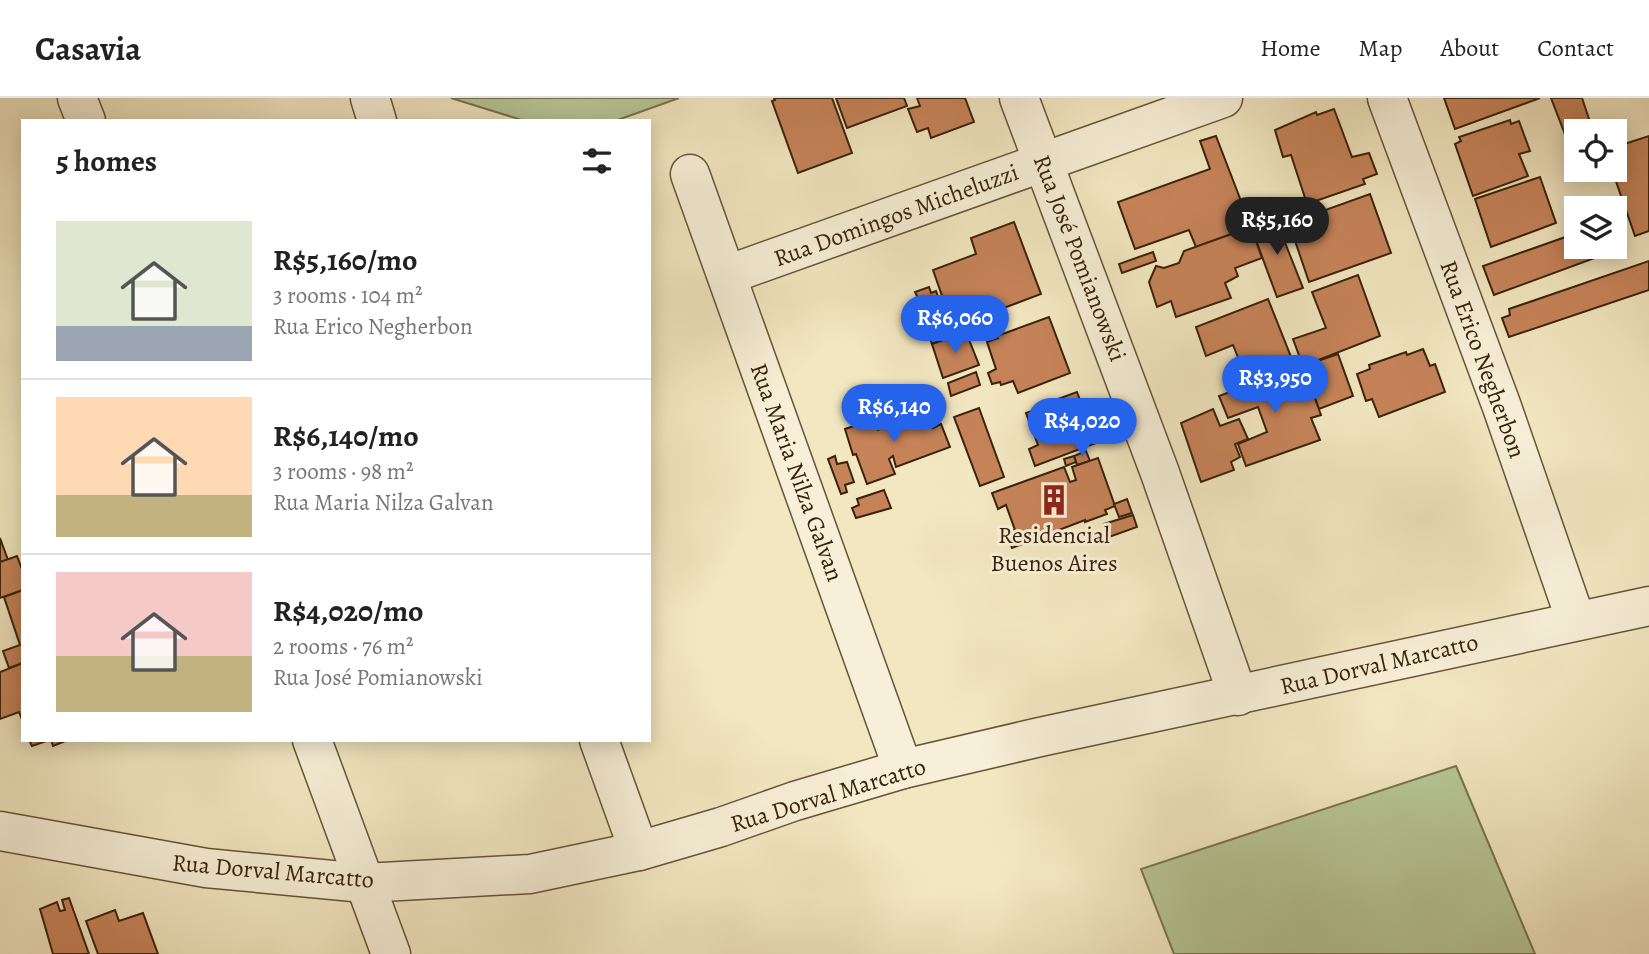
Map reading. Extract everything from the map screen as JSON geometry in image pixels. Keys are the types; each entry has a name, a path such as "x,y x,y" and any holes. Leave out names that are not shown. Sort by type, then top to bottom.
{"street":[{"path":"77,98 85,119"},
{"path":"370,98 376,119"},
{"name":"Rua José Pomianowski","path":"1019,98 1160,473 1238,696"},
{"name":"Rua Domingos Micheluzzi","path":"727,275 1223,98"},
{"name":"Rua Erico Negherbon","path":"1387,98 1502,407 1576,621"},
{"name":"Rua Maria Nilza Galvan","path":"690,174 903,769"},
{"name":"Rua Dorval Marcatto","path":"0,831 206,868 364,883 530,874 639,851 903,769 1649,606"},
{"path":"313,742 391,954"},
{"path":"599,742 639,851"}],"green space":[{"path":"451,98 679,98 621,119 519,119"},
{"path":"1456,766 1535,954 1174,954 1141,869"}],"building":[{"path":"774,98 832,98 852,153 798,173 772,101"},
{"path":"836,98 904,98 907,106 847,128"},
{"path":"917,98 965,98 974,122 931,138 928,128 917,132 908,109 920,106"},
{"path":"1444,98 1540,98 1455,129"},
{"path":"1551,98 1582,98 1589,119 1564,119 1564,132"},
{"path":"1334,109 1352,157 1369,153 1377,174 1363,179 1365,184 1307,204 1291,155 1283,157 1275,130 1316,112 1317,115"},
{"path":"1510,120 1511,124 1519,121 1530,151 1519,154 1528,176 1473,196 1455,144 1461,141 1459,137"},
{"path":"1216,136 1251,227 1196,247 1189,230 1135,249 1118,202 1210,169 1200,141"},
{"path":"1649,136 1649,231 1635,236 1627,213 1627,196 1621,196 1616,182 1627,182 1627,143"},
{"path":"1540,177 1556,223 1491,247 1475,199"},
{"path":"1370,194 1391,253 1309,282 1289,223"},
{"path":"1258,201 1265,223 1251,227 1243,208"},
{"path":"1280,217 1286,234 1282,235 1303,288 1277,297 1251,227"},
{"path":"1014,222 1041,294 953,327 933,270 976,254 971,238"},
{"path":"1251,227 1262,258 1235,268 1238,276 1225,283 1231,298 1176,317 1171,301 1157,307 1149,282 1156,266 1164,268 1179,263 1184,251"},
{"path":"1564,238 1564,259 1592,259 1494,295 1483,266"},
{"path":"1153,252 1156,261 1122,273 1119,264"},
{"path":"1649,261 1649,290 1509,337 1502,318 1510,315 1509,309"},
{"path":"1358,275 1380,336 1303,366 1293,339 1326,328 1312,292"},
{"path":"929,287 931,293 936,291 950,332 954,330 955,336 932,344 915,299 918,298 915,292"},
{"path":"1268,299 1295,367 1249,385 1233,345 1206,356 1196,327"},
{"path":"1049,317 1070,373 1018,393 1013,381 1001,385 1000,382 992,384 988,373 996,369 987,342"},
{"path":"966,332 979,365 943,378 932,344"},
{"path":"1423,349 1430,366 1435,364 1445,392 1379,417 1372,399 1366,401 1357,374 1370,369 1369,365"},
{"path":"1338,354 1353,396 1319,409 1303,366"},
{"path":"1291,369 1300,389 1310,385 1321,415 1311,418 1320,440 1246,466 1238,444 1267,432 1258,407 1228,418 1219,396"},
{"path":"976,372 980,385 951,396 948,383"},
{"path":"1077,392 1096,443 1035,466 1029,449 1038,445 1026,413"},
{"path":"979,408 1004,477 980,486 954,417"},
{"path":"1213,409 1220,426 1239,419 1248,439 1235,444 1240,457 1231,462 1234,470 1201,482 1181,423"},
{"path":"927,411 933,428 941,424 950,447 896,467 893,456 889,459 895,474 867,484 856,454 853,455 845,429 875,419 878,430"},
{"path":"1086,451 1090,461 1077,465 1074,456"},
{"path":"835,456 837,464 847,462 854,482 845,485 847,492 841,494 828,459"},
{"path":"1074,456 1076,462 1066,466 1064,459"},
{"name":"Residencial Buenos Aires","path":"1098,458 1115,506 1105,510 1107,514 1012,548 1006,533 1015,530 1006,505 998,509 992,493 1064,467 1070,482 1076,480 1072,467"},
{"path":"884,490 891,508 856,518 852,508 859,505 857,499"},
{"path":"1127,499 1132,513 1119,517 1114,504"},
{"path":"1133,515 1137,527 1109,537 1104,524"},
{"path":"0,538 8,560 0,562"},
{"path":"17,556 21,567 21,591 0,598 0,562"},
{"path":"21,591 21,664 9,668 3,651 20,645 4,597"},
{"path":"21,664 21,717 19,712 0,719 0,672"},
{"path":"69,898 89,954 53,954 40,909 57,902 60,911 65,910 62,900"},
{"path":"115,910 119,921 143,913 158,954 98,954 86,921"}],"place":[{"name":"Residencial Buenos Aires","path":"1054,500"}]}
